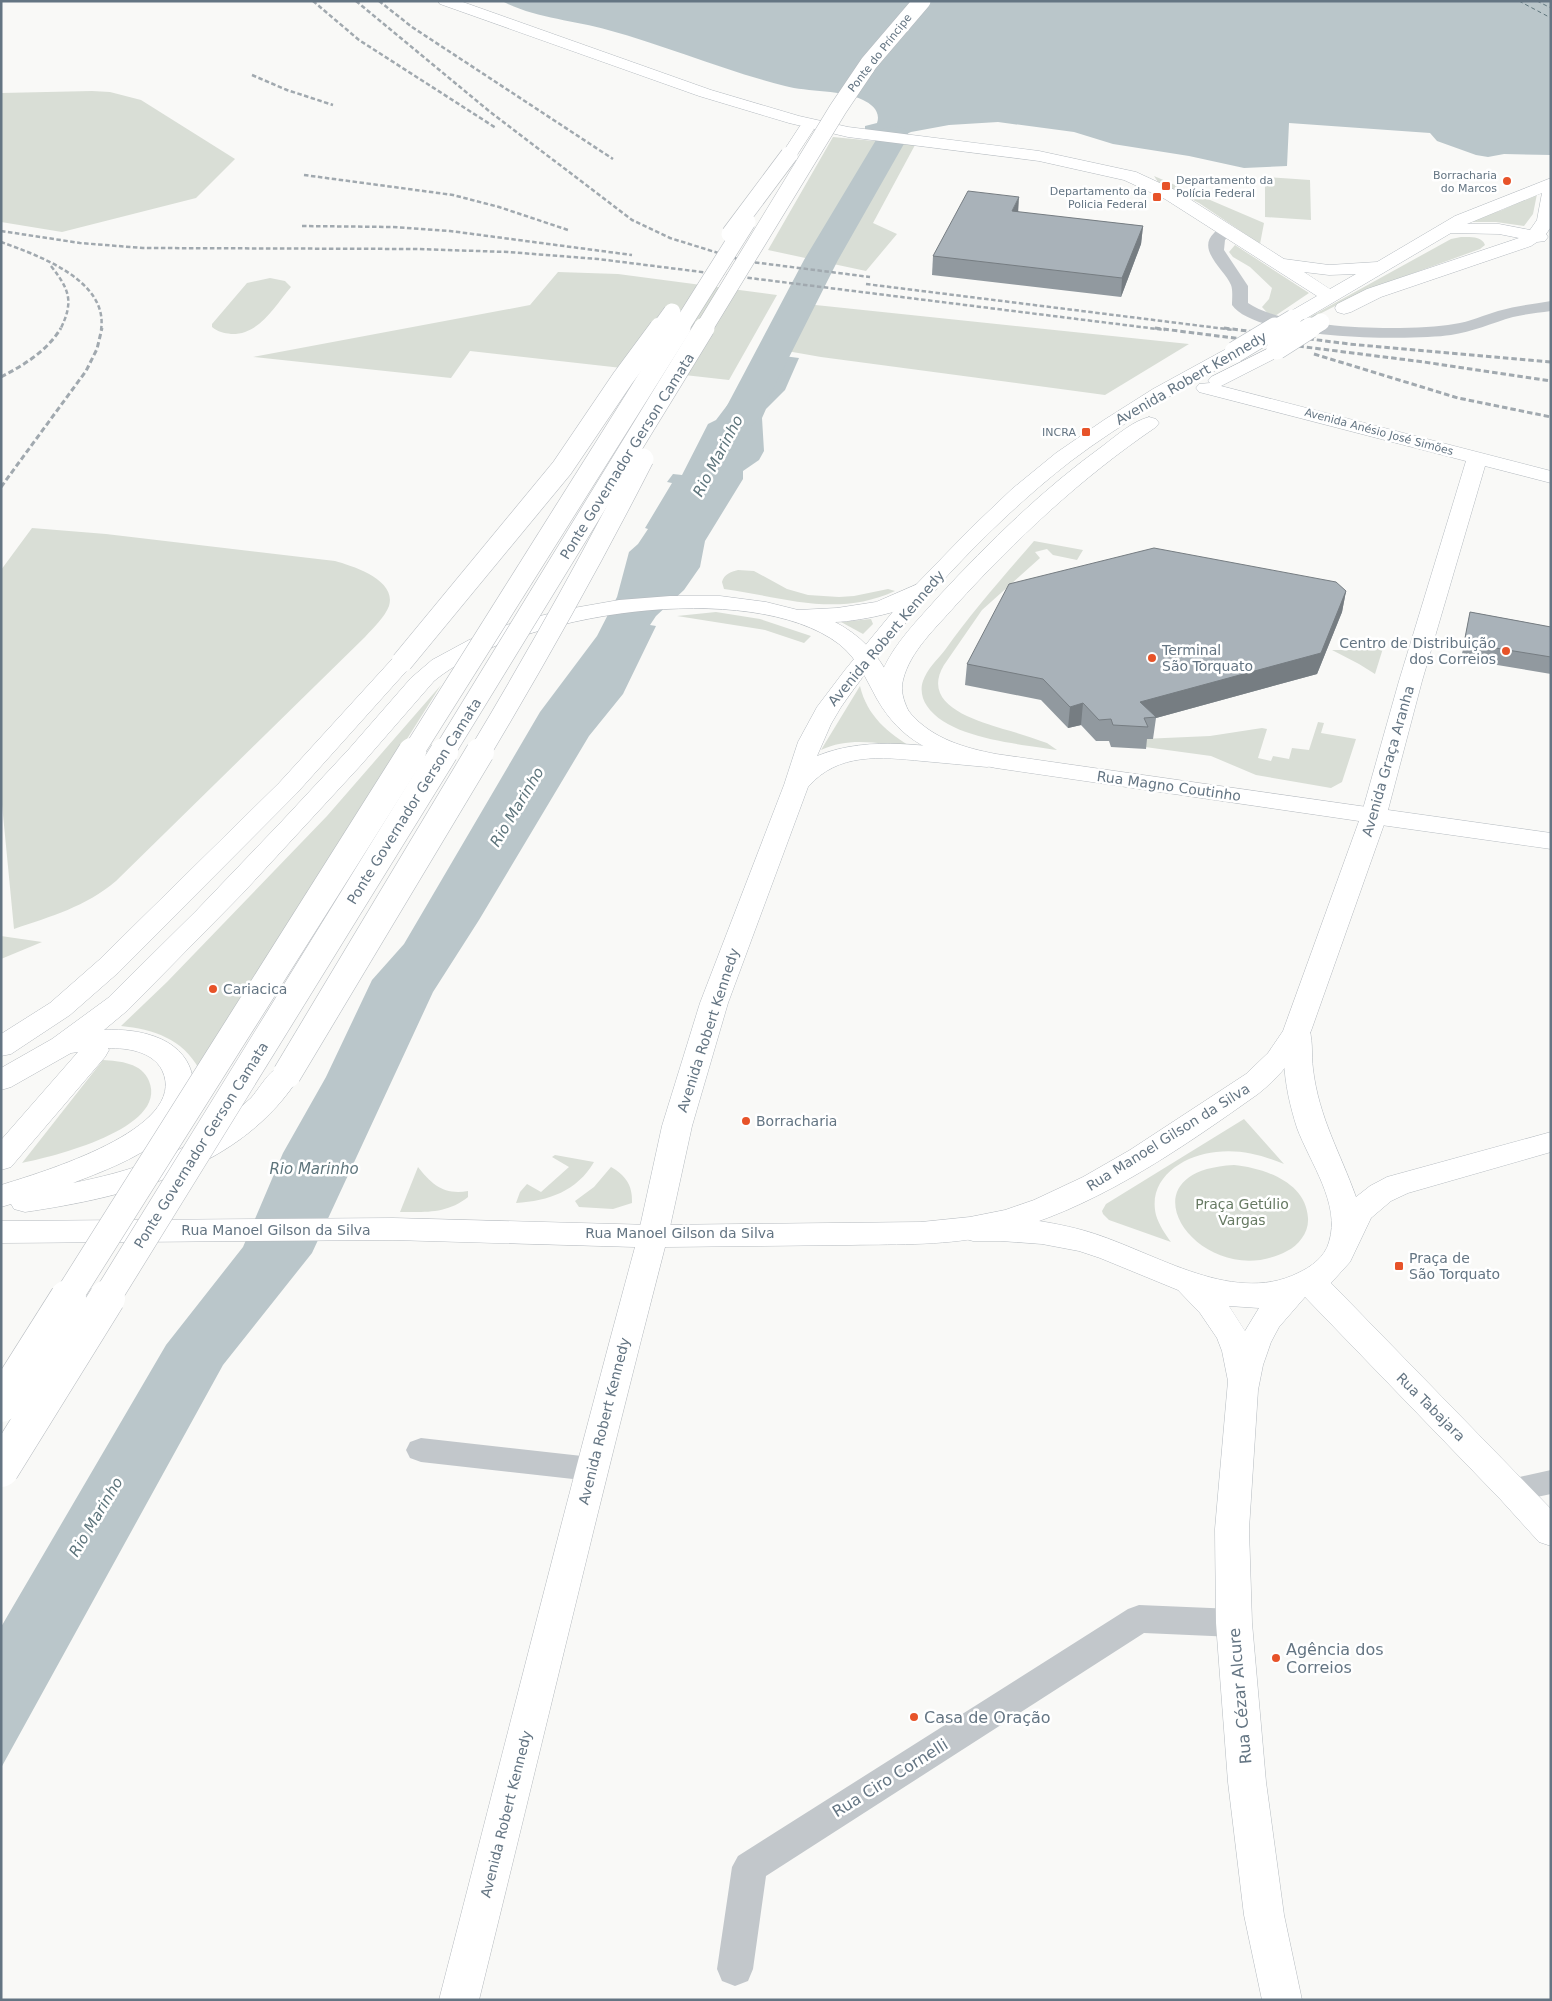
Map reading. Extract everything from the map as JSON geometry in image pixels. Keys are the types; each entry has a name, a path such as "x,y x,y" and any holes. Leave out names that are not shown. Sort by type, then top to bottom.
{"main road":[{"path":"445,1 705,93 795,120 848,132 939,142 1053,158 1130,176 1171,195 1331,296"},
{"name":"Ponte do Príncipe","path":"846,69 904,1"},
{"name":"Ponte do Príncipe","path":"824,131 869,63 922,1"},
{"name":"Ponte Governador Gerson Camata","path":"1,1404 820,107"},
{"name":"Ponte Governador Gerson Camata","path":"1,1469 720,303 824,131"},
{"path":"1,1047 60,1009 109,966 288,788 402,662 562,468 623,378 789,155"},
{"path":"1276,261 1329,270 1385,266 1461,220 1551,184"},
{"path":"1549,220 1551,189"},
{"name":"Avenida Robert Kennedy","path":"896,710 891,694 892,679 903,657 933,617 981,564 1065,482 1129,436 1181,403 1267,355 1364,297 1542,238 1541,230 1549,220"},
{"path":"1442,232 1463,228 1487,228 1542,238"},
{"name":"Avenida Robert Kennedy","path":"454,1997 534,1705 591,1469 652,1236 678,1126 711,1012 796,785 807,747 821,718 866,658 927,587 980,531 1011,502 1074,450 1188,377 1385,266"},
{"path":"1,1204 76,1194 144,1177 204,1150 230,1133 272,1095 287,1074 546,642 617,512 720,303"},
{"name":"Avenida Anésio José Simões","path":"1206,388 1551,477"},
{"name":"Avenida Graça Aranha","path":"1297,1031 1374,816 1425,626 1478,458"},
{"path":"1,1080 73,1044 141,982 323,792 425,676 456,655 508,632 567,616 628,606 686,603 741,605 789,613 828,615 866,611 901,602 927,587"},
{"path":"789,613 828,628 857,648 866,658 896,710 913,730 958,753 996,761"},
{"name":"Rua Magno Coutinho","path":"796,785 803,776 825,761 839,756 880,750 996,761 1551,841"},
{"path":"1297,1031 1297,1063 1305,1104 1312,1127 1344,1207 1348,1221 1347,1235"},
{"name":"Rua Manoel Gilson da Silva","path":"1,1232 393,1229 652,1236 954,1231 994,1224 1046,1208 1134,1162 1257,1081 1286,1050 1297,1031"},
{"path":"1,1196 45,1182 114,1152 155,1128 174,1106 179,1094 178,1072 164,1054 151,1046 118,1038 73,1044"},
{"path":"1,1160 95,1050 73,1044"},
{"path":"954,1231 1018,1230 1082,1241 1128,1256 1190,1284 1214,1291 1253,1296 1274,1294 1302,1285 1336,1261 1359,1211 1383,1192 1398,1185 1551,1142"},
{"name":"Rua Cézar Alcure","path":"1190,1284 1219,1313 1229,1329 1238,1349 1242,1370 1232,1529 1234,1623 1247,1782 1263,1906 1282,2000"},
{"name":"Rua Cézar Alcure","path":"1242,1390 1247,1365 1256,1341 1268,1319 1302,1285"},
{"name":"Rua Tabajara","path":"1302,1285 1513,1490 1551,1532"}],"street":[{"path":"1227,230 1216,239 1216,250 1240,286 1240,305 1248,313 1262,319 1336,329 1426,333 1466,327 1514,311 1551,306"},
{"path":"420,1450 591,1469"},
{"path":"1513,1490 1551,1482"},
{"name":"Rua Ciro Cornelli","path":"735,1969 750,1866 1139,1619 1234,1623"}],"green space":[{"path":"110,92 141,100 235,159 196,198 62,232 1,222 1,93"},
{"path":"833,137 915,145 873,223 897,234 866,271 768,250"},
{"path":"1154,176 1264,223 1260,244 1199,203 1158,182"},
{"path":"1265,177 1310,180 1311,220 1265,217"},
{"path":"1537,194 1533,214 1524,226 1496,222 1468,222 1502,210"},
{"path":"1472,237 1481,240 1485,245 1480,249 1364,291 1310,319 1306,319 1451,239"},
{"path":"1235,245 1309,293 1272,318 1262,307 1269,299 1272,288 1250,267 1233,257 1229,252"},
{"path":"558,272 618,274 777,295 729,380 470,351 451,378 253,357 530,305"},
{"path":"270,278 285,281 291,287 258,325 241,333 231,334 223,333 212,327 212,324 247,283"},
{"path":"806,304 1189,344 1105,395 781,350"},
{"path":"32,528 106,534 335,561 352,566 372,576 386,589 390,597 389,606 385,614 365,637 116,881 80,904 14,929 1,794 1,570"},
{"path":"1034,541 1083,550 1077,560 1053,555 1047,549 1035,552 1040,558 982,610 944,665 938,679 939,691 954,709 966,715 1047,743 1057,750 1006,742 968,733 937,717 927,706 922,691 923,681 930,669 977,608"},
{"path":"738,570 754,571 787,589 808,595 839,597 888,589 895,591 873,599 831,604 810,603 724,589 722,582 724,577"},
{"path":"716,612 760,619 811,636 804,643 765,630 677,616"},
{"path":"871,619 873,624 863,634 841,622"},
{"path":"1384,645 1375,674 1332,650 1362,650"},
{"path":"441,685 199,1069 185,1050 166,1037 133,1027 121,1026 167,982 327,816"},
{"path":"860,686 863,697 873,715 887,730 913,748 855,742 844,743 821,750"},
{"path":"1318,722 1324,723 1321,733 1356,739 1342,782 1331,788 1256,775 1211,756 1145,747 1142,739 1210,736 1262,728 1267,729 1258,758 1271,761 1273,756 1289,759 1292,748 1309,750"},
{"path":"1,936 42,942 1,959"},
{"path":"103,1060 130,1064 146,1075 149,1081 150,1098 142,1113 125,1126 104,1138 80,1147 22,1163"},
{"name":"Praça Getúlio Vargas","path":"1244,1119 1284,1164 1267,1158 1234,1151 1204,1154 1181,1163 1163,1180 1157,1190 1155,1202 1157,1219 1171,1242 1109,1220 1103,1214 1102,1211 1106,1204"},
{"path":"555,1155 594,1162 579,1180 561,1193 540,1200 516,1203 520,1192 527,1184 541,1192 569,1167 552,1157"},
{"name":"Praça Getúlio Vargas","path":"1234,1165 1258,1169 1282,1179 1300,1195 1308,1218 1307,1228 1299,1242 1287,1251 1256,1260 1226,1257 1201,1245 1184,1227 1175,1207 1179,1187 1198,1172"},
{"path":"418,1167 428,1179 439,1187 452,1191 468,1191 468,1197 452,1207 436,1211 400,1212"},
{"path":"611,1167 627,1181 631,1191 632,1203 613,1209 579,1207 575,1201 594,1187"}],"water":[{"path":"502,1 1551,1 1551,155 1504,154 1488,157 1476,155 1437,141 1430,133 1289,123 1287,166 1244,168 1189,156 1113,144 1074,132 998,122 949,125 911,132 902,136 865,132 865,126 877,123 878,115 870,104 855,97 846,94 794,88 763,80 630,36 540,15"},
{"name":"Rio Marinho","path":"768,354 799,358 785,390 766,409 762,418 764,451 759,460 743,471 743,479 705,541 700,567 684,590 656,616 650,625 656,626 623,694 589,736 479,920 433,992 312,1253 223,1365 1,1768 1,1627 166,1345 243,1247 283,1153 326,1077 372,980 404,944 540,712 597,636 617,597 629,552 638,544 648,529 645,528 672,483 667,482 673,474 682,475 708,424 716,420 738,391 756,379"}],"building":[{"path":"968,191 1019,197 1012,211 1143,226 1122,278 933,256"},
{"name":"Terminal São Torquato","path":"1154,548 1336,582 1346,591 1321,653 1140,702 1156,717 1144,718 1148,727 1113,725 1111,719 1099,720 1083,703 1070,707 1043,679 967,664 1009,584"},
{"path":"1470,612 1551,627 1551,657 1464,643"}],"waterway":[{"name":"Rio Marinho","path":"740,417 821,260 894,135"}],"ferry route":[{"path":"1519,1 1551,18"},
{"path":"1537,1 1551,8"}],"railway":[{"path":"313,1 359,40 496,128"},
{"path":"356,1 489,111 632,220 670,238 744,261 870,277"},
{"path":"379,1 412,27 613,159"},
{"path":"252,75 287,90 333,105"},
{"path":"304,175 453,195 499,207 568,230"},
{"path":"302,226 393,227 450,231 632,255"},
{"path":"1,231 80,243 143,248 417,249 508,252 598,259 1165,330"},
{"path":"1,242 51,262 68,272 82,284 94,297 100,312 101,330"},
{"path":"51,266 66,289 68,296 67,312 61,329"},
{"path":"866,284 1234,330"},
{"path":"1,487 86,371 97,349 102,328"},
{"path":"1155,328 1424,362 1551,381"},
{"path":"1224,328 1349,344 1551,362"},
{"path":"1,377 34,357 49,344 61,329"},
{"path":"1314,354 1458,398 1551,417"}],"place":[{"name":"Borracharia do Marcos","path":"1507,181"},
{"name":"Departamento da Polícia Federal","path":"1166,186"},
{"name":"Departamento da Policia Federal","path":"1157,197"},
{"name":"INCRA","path":"1086,432"},
{"name":"Centro de Distribuição dos Correios","path":"1506,651"},
{"name":"Terminal São Torquato","path":"1152,658"},
{"name":"Cariacica","path":"213,989"},
{"name":"Borracharia","path":"746,1121"},
{"name":"Praça de São Torquato","path":"1399,1266"},
{"name":"Agência dos Correios","path":"1276,1658"},
{"name":"Casa de Oração","path":"914,1717"}]}
